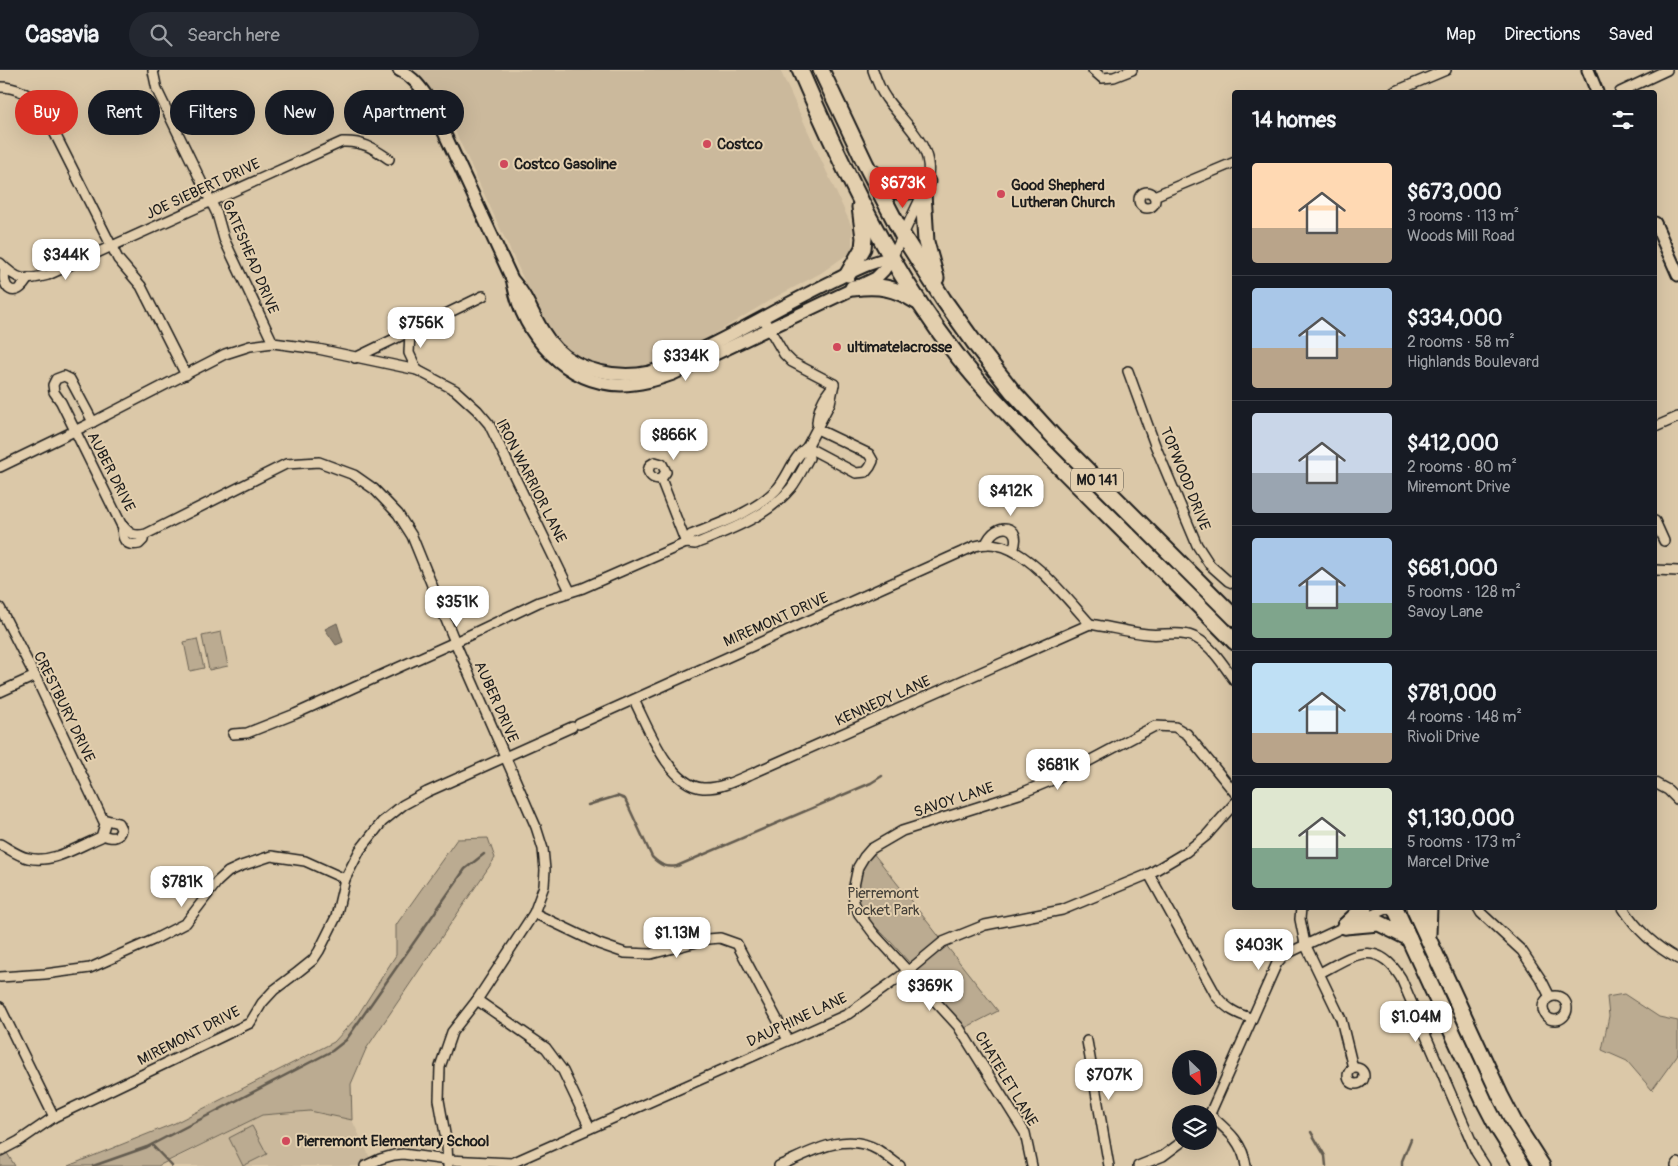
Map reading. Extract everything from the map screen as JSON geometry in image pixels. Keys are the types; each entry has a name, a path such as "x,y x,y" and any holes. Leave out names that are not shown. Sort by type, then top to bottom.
{"highway":[{"name":"MO 141","path":"800,70 859,198 920,304 956,354 996,400 1058,465 1232,639"},
{"name":"MO 141","path":"822,70 866,166 903,236 943,298 995,369 1054,437 1232,615"},
{"path":"866,166 895,190 906,193 925,187 926,242 943,298"},
{"path":"859,198 864,238 863,248 851,281 901,291 920,304"},
{"path":"892,258 901,257 918,261"},
{"path":"1345,926 1362,910"},
{"path":"1396,910 1484,1101 1498,1128 1522,1166"},
{"path":"1415,910 1500,1095 1514,1122 1542,1166"},
{"path":"1428,938 1429,910"},
{"path":"1345,926 1379,923 1409,938"}],"street":[{"path":"399,70 408,74 420,86 429,100 512,279 524,295 540,327 557,349 570,360 613,374 639,374 663,367 763,318 792,301 851,281 876,278 884,270 903,236 925,187 928,162 922,144 884,96 873,70"},
{"path":"1094,70 1102,78 1114,77 1132,70"},
{"path":"1399,90 1446,70"},
{"path":"1588,70 1597,90"},
{"path":"1624,90 1667,70"},
{"name":"GATESHEAD DRIVE","path":"153,71 157,90 217,214 224,239 273,343"},
{"path":"0,88 8,87 24,92 42,108 111,247 146,295 186,375"},
{"name":"JOE SIEBERT DRIVE","path":"3,265 14,277 42,277 61,271 342,142 368,145 390,159"},
{"path":"1154,196 1232,163"},
{"path":"1657,228 1678,275"},
{"name":"JOE SIEBERT DRIVE","path":"3,265 3,282 9,291 20,289 25,285 28,278"},
{"path":"512,279 516,299 540,343 560,362 573,371 606,383 621,385 658,380 769,328 851,281"},
{"path":"355,358 483,296"},
{"path":"233,734 247,733 295,714 539,602 583,588 686,543 695,544 751,520 776,503 793,486 809,458 807,447 817,428 818,411 834,384 792,362 784,354 763,318"},
{"path":"410,331 409,352 417,370"},
{"name":"IRON WARRIOR LANE","path":"0,467 93,422 225,354 250,346 273,343 318,349 417,370 455,390 489,424 570,591"},
{"name":"TOPWOOD DRIVE","path":"1128,371 1155,445 1197,545 1210,565 1232,583"},
{"path":"74,431 53,389 56,379 64,376 70,379 93,422"},
{"path":"1657,426 1678,417"},
{"path":"807,447 856,473 866,472 872,465 873,461 869,454 817,428"},
{"name":"AUBER DRIVE","path":"74,431 123,526 130,534 136,536 144,535 286,464 319,462 354,475 374,489 398,514 412,536 455,642 536,827 543,849 544,886 534,913 477,1000 452,1032 440,1067 439,1100 447,1145 448,1163"},
{"path":"661,479 686,543"},
{"path":"1657,525 1664,541"},
{"name":"MIREMONT DRIVE","path":"986,544 994,531 1001,528 1008,529 1014,533 1016,539 1013,550"},
{"name":"MIREMONT DRIVE","path":"0,1150 19,1141 54,1117 250,1023 262,1003 274,990 313,960 336,917 344,879 360,850 382,822 403,805 505,757 975,546 986,544 999,545 1013,550 1034,565 1090,624"},
{"path":"1657,570 1678,571"},
{"name":"CRESTBURY DRIVE","path":"0,608 104,822 118,823 121,829 120,834 113,838 102,835"},
{"path":"1090,624 1146,634 1186,634 1196,638 1213,652 1232,677"},
{"name":"KENNEDY LANE","path":"634,700 666,761 682,779 702,788 717,786 758,771 1090,624"},
{"path":"0,692 34,676"},
{"name":"SAVOY LANE","path":"858,866 871,849 902,831 1019,794 1057,778 1155,726 1175,727 1187,734 1232,789"},
{"path":"1657,784 1668,790 1678,800"},
{"name":"DAUPHINE LANE","path":"365,1166 394,1155 403,1154 448,1163 512,1163 848,1014 908,972 943,942 985,925 1062,910 1149,874 1186,852 1206,836 1232,806"},
{"path":"0,844 27,858 38,860 52,858 102,835 104,822"},
{"path":"0,977 90,968 147,943 186,923 217,882 228,872 271,856 305,861 344,879"},
{"name":"CHATELET LANE","path":"858,866 853,891 854,902 859,914 874,934 958,1026 1025,1133 1032,1166"},
{"path":"1149,874 1224,1006 1234,1013 1251,1018"},
{"path":"1301,910 1300,919 1305,944 1341,1018 1353,1068"},
{"path":"1214,1105 1276,963 1284,954 1384,910"},
{"path":"1479,910 1522,951 1550,997"},
{"path":"1624,910 1641,932 1665,952 1678,959"},
{"path":"534,913 598,944 625,953 651,954 708,939 720,938 737,944 788,1040"},
{"path":"1320,973 1356,954 1365,953 1384,958 1394,967 1401,978 1476,1152 1485,1166"},
{"path":"477,1000 546,1048 563,1071 590,1128"},
{"path":"0,1007 54,1117"},
{"path":"1087,1041 1109,1166"},
{"path":"1217,1123 1240,1144 1246,1166"},
{"path":"779,1166 829,1144 841,1142 855,1143 877,1149 900,1166"},
{"path":"1138,1166 1162,1156 1172,1149"},
{"path":"1676,1166 1678,1162"}],"shaded area":[{"path":"415,70 780,70 852,227 852,251 821,273 772,299 701,342 655,363 626,372 591,365 560,346 544,323 457,135 464,135 464,90 429,90"},
{"path":"337,623 343,642 336,645 325,629"},
{"name":"Pierremont Elementary School","path":"310,1111 352,1120 374,1166 169,1166 167,1163 262,1115"}],"green space":[{"path":"221,632 228,666 209,670 202,636"},
{"path":"197,639 204,668 190,671 184,642"},
{"path":"488,838 495,858 366,1049 351,1084 352,1120 310,1111 262,1115 158,1166 68,1166 175,1123 334,1042 356,1018 396,955 396,925 457,839"},
{"name":"Pierremont Pocket Park","path":"873,853 998,1011 965,1028 864,913 857,895 858,882 862,869"},
{"path":"1624,994 1659,1017 1678,1021 1678,1054 1652,1090 1627,1061 1602,1050 1609,1016 1607,997"},
{"path":"252,1126 267,1154 243,1166 229,1138"},
{"path":"7,1153 15,1166 0,1166 0,1156"}],"waterway":[{"path":"588,805 617,796 625,799 652,857 663,865 673,867 871,783 882,776"},
{"path":"93,1166 147,1147 332,1051 346,1040 465,869 484,854"},
{"path":"1311,1132 1325,1156 1326,1166"},
{"path":"1402,1166 1402,1161 1411,1139"},
{"path":"152,1145 172,1166"}],"place":[{"name":"Costco","path":"707,144"},
{"name":"Costco Gasoline","path":"504,164"},
{"name":"Good Shepherd Lutheran Church","path":"1001,194"},
{"name":"ultimatelacrosse","path":"837,347"},
{"name":"Pierremont Elementary School","path":"286,1141"}]}
